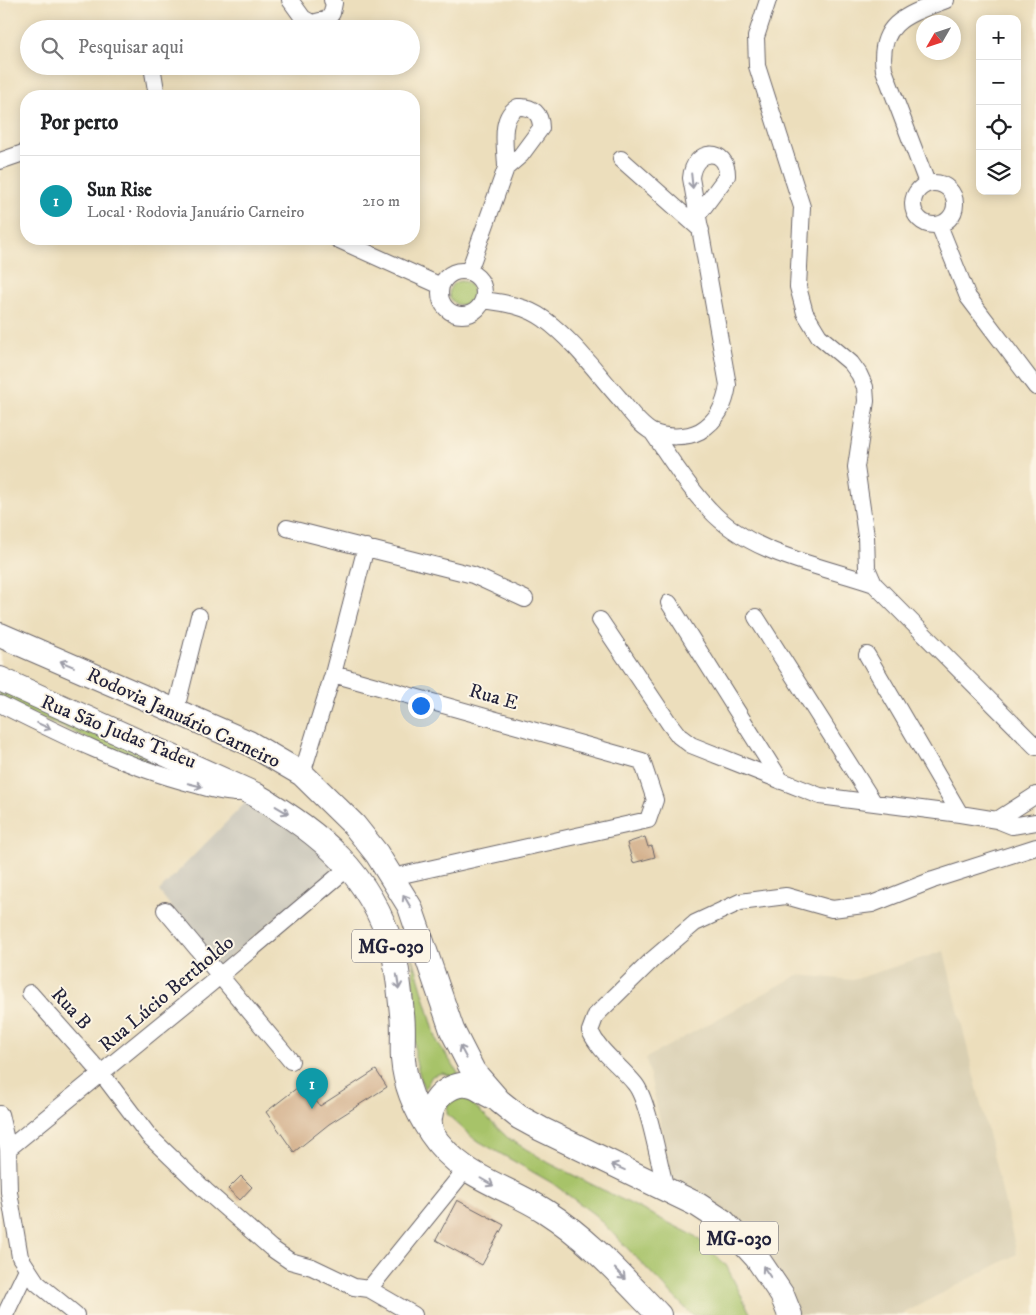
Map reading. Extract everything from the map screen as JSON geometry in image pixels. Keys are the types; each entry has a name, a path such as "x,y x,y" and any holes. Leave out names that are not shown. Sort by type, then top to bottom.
{"highway":[{"name":"Rodovia Januário Carneiro","path":"0,635 250,742 302,774 354,825 393,877 410,907 421,933 452,1030 473,1071 499,1101 519,1117 541,1129 698,1204 724,1222 757,1258 782,1295 790,1315"},
{"name":"Rodovia Januário Carneiro","path":"0,679 254,794 313,831 349,867 366,892 393,952 403,1016 403,1060 408,1085 418,1111 432,1134 451,1157 466,1169 500,1189 544,1210 578,1235 606,1260 660,1315"},
{"path":"432,1134 429,1119 433,1105 442,1093 455,1086 470,1085 499,1101"}],"street":[{"path":"290,0 307,20"},
{"path":"324,20 328,19 332,13 334,3 332,0"},
{"path":"768,0 756,37 757,66 802,207 798,287 805,313 819,336 850,363 859,374 865,387 866,401 856,467 866,536 867,568 874,584 1036,747"},
{"path":"928,183 884,70 883,44 897,22 908,15 946,0"},
{"path":"154,75 156,90"},
{"path":"0,161 20,154"},
{"path":"621,159 699,222 728,384 726,400 720,414 709,425 696,433 682,436 652,432"},
{"path":"469,272 506,168"},
{"path":"928,183 941,184 952,191 954,197 954,211 951,218 939,225 925,223 915,214 913,208 917,190 928,183"},
{"path":"939,225 968,298 1036,387"},
{"path":"350,245 440,286"},
{"path":"459,270 469,272 481,280 484,300 479,308 470,314 455,314 443,305 440,296 440,286 450,274 459,270"},
{"path":"484,300 528,309 545,320 567,339 636,418 652,432 709,509 731,528 766,548 874,584"},
{"path":"287,528 366,546 473,575 525,599"},
{"path":"302,774 333,674 366,546"},
{"path":"669,603 781,781"},
{"path":"176,709 199,616"},
{"path":"756,617 874,803"},
{"path":"600,620 679,736 691,745 820,796 960,814 998,820 1012,826 1036,822"},
{"path":"867,655 960,814"},
{"name":"Rua E","path":"333,674 642,761 655,800 648,820 393,877"},
{"name":"Rua São Judas Tadeu","path":"0,704 47,727 150,771 213,790 254,794"},
{"path":"998,820 1036,795"},
{"path":"663,1187 664,1181 648,1117 636,1085 596,1043 590,1031 596,1015 653,959 695,922 740,902 786,896 832,909 872,904 933,880 1036,847"},
{"name":"Rua Lúcio Bertholdo","path":"8,1149 102,1074 349,867"},
{"path":"165,910 290,1061"},
{"name":"Rua B","path":"30,993 102,1074 149,1136 206,1191 271,1248 290,1260 312,1267 354,1287 369,1289 414,1315"},
{"path":"0,1114 8,1149 10,1192 20,1257 36,1283 76,1315"},
{"path":"369,1289 466,1169"},
{"path":"5,1315 28,1269"}],"shaded area":[{"path":"249,799 303,834 334,868 218,967 159,891"},
{"path":"944,951 1017,1254 904,1313 904,1315 798,1315 674,1183 646,1058 798,975 853,980"}],"green space":[{"path":"461,281 469,285 473,293 469,301 461,305 453,301 449,293 453,285"},
{"path":"0,680 222,783 138,761 0,699"},
{"path":"413,958 437,1041 462,1079 442,1073 432,1076 424,1090 415,1058"},
{"path":"465,1097 508,1138 549,1163 695,1236 726,1265 751,1315 692,1315 595,1215 552,1183 473,1138 447,1114 448,1098"}],"building":[{"path":"645,837 648,847 652,846 655,857 633,863 627,843"},
{"path":"376,1070 387,1087 329,1124 294,1152 266,1112 302,1084 320,1106"},
{"path":"241,1176 252,1187 240,1200 228,1189"},
{"path":"457,1200 504,1225 482,1265 436,1240"}],"place":[{"name":"Sun Rise","path":"312,1109"}]}
